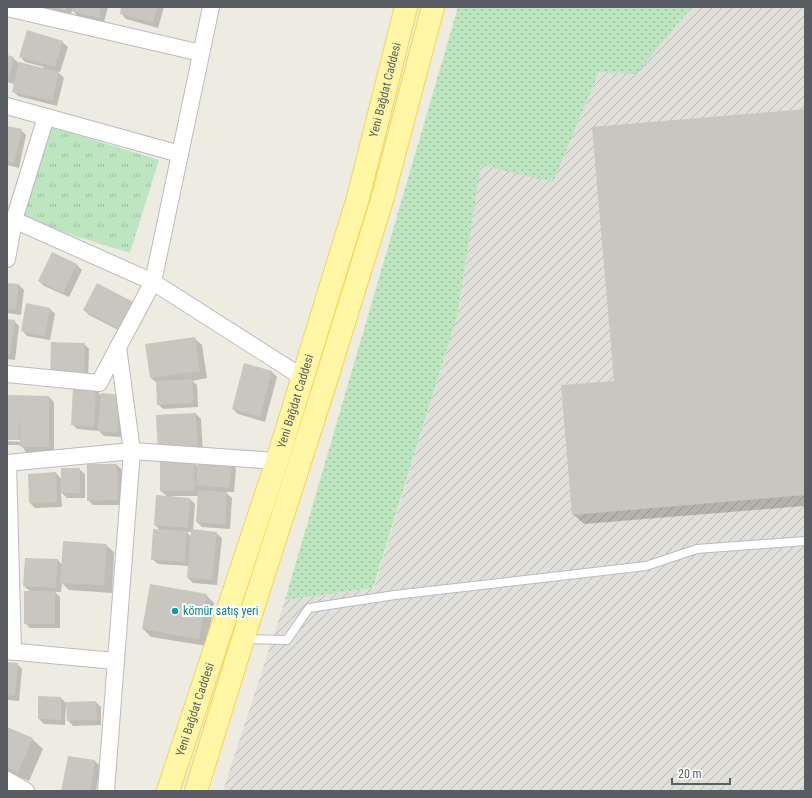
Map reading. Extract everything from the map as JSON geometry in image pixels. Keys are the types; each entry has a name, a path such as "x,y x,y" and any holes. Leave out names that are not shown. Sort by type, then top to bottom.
{"main road":[{"name":"Yeni Bağdat Caddesi","path":"196,791 382,200 433,7"},
{"name":"Yeni Bağdat Caddesi","path":"168,791 277,461 358,198 402,8"}],"street":[{"path":"7,374 99,383 153,282 211,7"},
{"path":"14,8 201,53"},
{"path":"7,106 180,154"},
{"path":"7,259 14,220 46,117"},
{"path":"14,220 153,282 302,377"},
{"path":"106,791 132,451 118,347"},
{"path":"115,661 10,651 7,463 132,451 277,461"},
{"path":"7,780 26,791"}],"lane":[{"path":"243,638 287,640 309,608 396,595 646,566 697,550 805,541"}],"shaded area":[{"path":"692,7 805,7 805,791 223,791 285,600 374,588 457,316 481,164 553,182 599,72 636,73"}],"green space":[{"path":"458,7 692,7 636,74 599,72 553,182 481,165 457,316 373,588 285,600"},
{"path":"48,126 159,160 130,253 20,219"}],"building":[{"path":"55,7 67,7 66,11"},
{"path":"73,7 101,7 99,18 72,11"},
{"path":"121,7 157,7 153,23 120,14"},
{"path":"27,30 63,41 55,67 19,57"},
{"path":"7,55 14,57 9,79 7,79"},
{"path":"19,62 59,72 52,101 12,92"},
{"path":"805,109 805,495 572,515 561,385 614,381 592,127"},
{"path":"7,126 22,129 14,163 7,161"},
{"path":"52,252 77,264 63,293 38,281"},
{"path":"7,283 19,284 16,310 7,309"},
{"path":"97,283 133,302 119,329 83,310"},
{"path":"26,303 50,308 45,336 21,331"},
{"path":"7,319 15,320 10,356 7,355"},
{"path":"195,337 200,371 150,378 145,344"},
{"path":"51,342 85,343 84,378 50,377"},
{"path":"244,363 272,371 260,417 232,409"},
{"path":"192,379 194,403 157,405 156,381"},
{"path":"73,387 96,389 94,426 71,425"},
{"path":"101,393 121,395 117,433 98,431"},
{"path":"7,395 49,396 49,447 20,447 20,411 18,440 7,440"},
{"path":"196,413 198,450 158,452 156,415"},
{"path":"198,459 232,462 229,488 196,485"},
{"path":"160,462 194,462 195,491 160,491"},
{"path":"87,464 117,464 118,500 87,501"},
{"path":"61,468 80,468 80,493 61,493"},
{"path":"56,472 57,502 29,503 28,474"},
{"path":"198,490 227,492 225,525 196,522"},
{"path":"156,495 190,498 188,528 154,525"},
{"path":"153,529 187,531 185,562 151,560"},
{"path":"191,529 217,532 212,580 187,578"},
{"path":"63,541 107,544 104,585 60,583"},
{"path":"25,558 58,559 56,588 23,586"},
{"name":"kömür satış yeri","path":"150,584 207,594 199,639 142,629"},
{"path":"24,591 55,591 55,624 24,624"},
{"path":"7,662 18,663 15,696 7,695"},
{"path":"38,696 61,697 61,720 38,719"},
{"path":"96,701 97,720 67,721 66,702"},
{"path":"7,727 33,738 18,772 7,767"},
{"path":"68,756 95,760 90,791 61,791"}],"place":[{"name":"kömür satış yeri","path":"175,611"}]}
